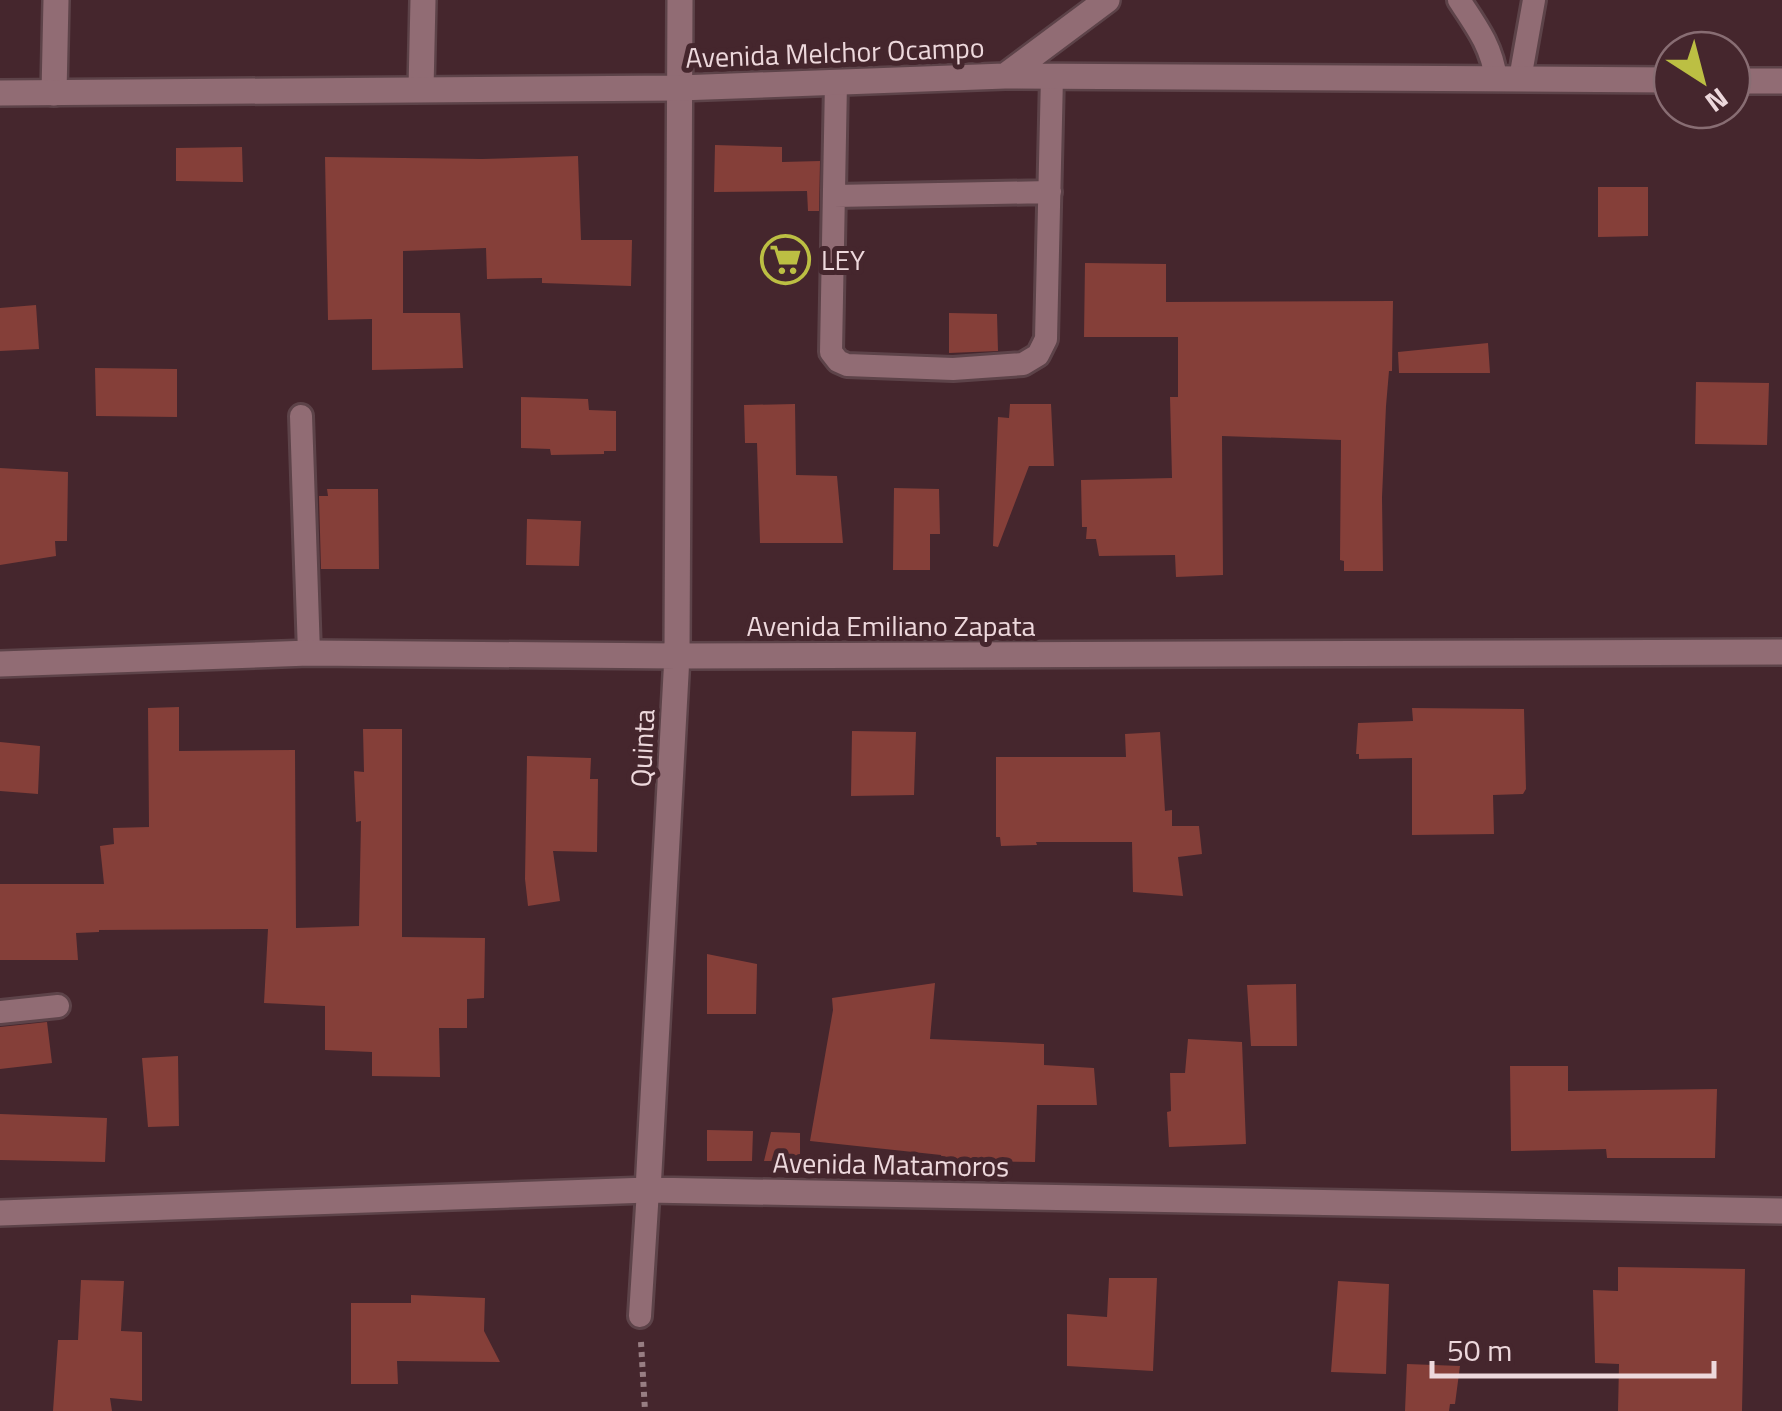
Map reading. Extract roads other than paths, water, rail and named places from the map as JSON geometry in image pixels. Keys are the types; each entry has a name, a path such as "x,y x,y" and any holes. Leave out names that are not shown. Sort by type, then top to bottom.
{"street":[{"path":"54,94 56,0"},
{"path":"422,88 423,0"},
{"name":"Quinta","path":"648,1190 677,656 680,0"},
{"path":"1005,76 1106,0"},
{"name":"Avenida Melchor Ocampo","path":"0,93 679,88 1005,76 1652,80"},
{"path":"1752,81 1782,81"},
{"name":"Avenida Emiliano Zapata","path":"0,664 309,653 677,656 1782,652"},
{"name":"Avenida Matamoros","path":"0,1213 648,1190 1782,1211"}],"lane":[{"path":"1459,0 1486,38 1508,80"},
{"path":"1508,80 1534,0"},
{"path":"836,82 830,352 848,365 953,368 1023,364 1038,355 1046,339 1052,76"},
{"path":"834,196 1050,192"},
{"path":"301,416 309,653"},
{"path":"0,1012 58,1006"},
{"name":"Quinta","path":"640,1316 648,1190"}],"place":[{"name":"LEY","path":"786,259"}]}
